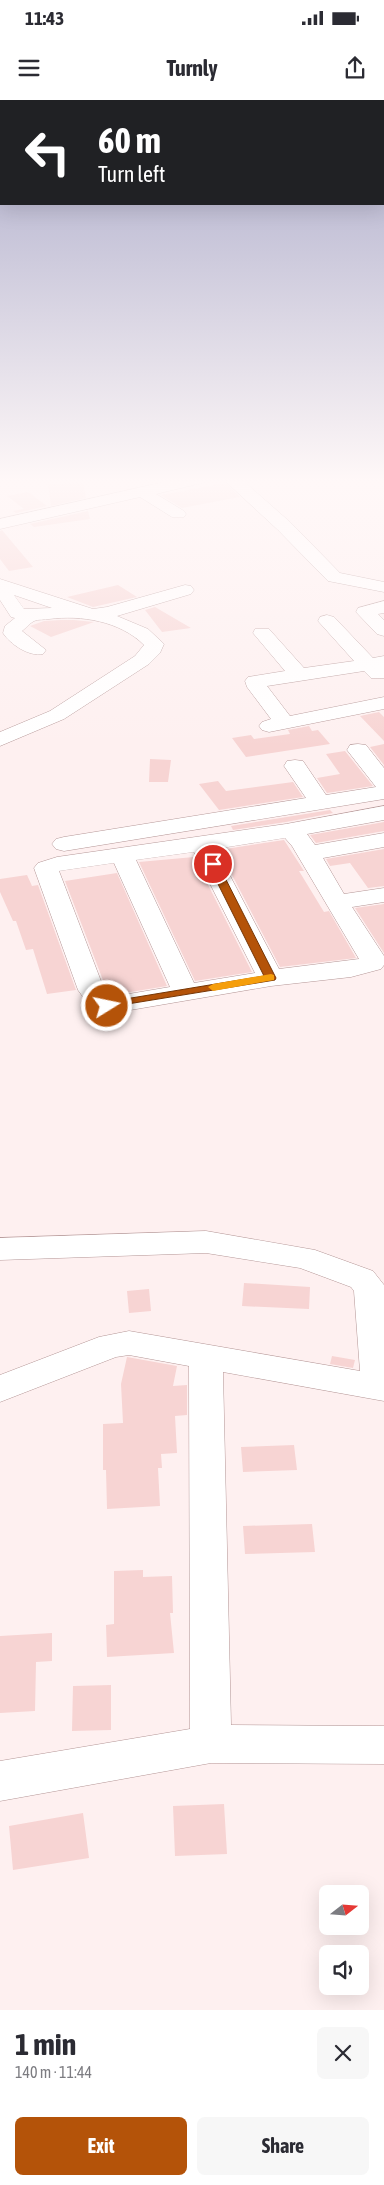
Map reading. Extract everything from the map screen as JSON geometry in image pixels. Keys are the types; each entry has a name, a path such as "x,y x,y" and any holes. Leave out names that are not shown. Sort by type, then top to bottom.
{"street":[{"path":"324,567 334,577 384,587"},
{"path":"0,586 88,613 146,636 154,644 153,649 142,660 57,715 0,740"},
{"path":"0,586 15,611 30,615 109,612 185,590"},
{"path":"384,607 365,612 384,630"},
{"path":"30,615 12,630 12,633 36,650"},
{"path":"327,621 376,663 384,681"},
{"path":"262,632 321,687"},
{"path":"376,663 321,687 276,723 254,682 258,679 321,687 383,703"},
{"path":"358,750 384,782"},
{"path":"295,766 320,802"},
{"path":"64,844 384,792"},
{"path":"286,831 298,837 309,853 337,902 372,956 372,964 352,969 271,978 107,1006 100,1002 91,990 46,868 57,864 286,831 384,813"},
{"path":"309,853 384,840"},
{"path":"202,844 271,978"},
{"path":"122,856 185,992"},
{"path":"337,902 384,895"},
{"path":"0,1249 206,1242 304,1258 350,1273 362,1279 369,1286 372,1296 380,1388 130,1342 111,1346 0,1389"},
{"path":"206,1357 212,1744"},
{"path":"0,1781 212,1744 384,1745"}],"building":[{"path":"6,567 32,567 9,571"},
{"path":"118,585 137,597 93,607 67,597"},
{"path":"155,607 191,628 162,632 145,610"},
{"path":"44,621 94,622 51,637 30,626"},
{"path":"379,712 384,717 384,741 360,716"},
{"path":"309,726 312,731 318,730 330,744 246,757 232,738 251,735 254,739 290,734 288,730"},
{"path":"384,744 384,765 370,747"},
{"path":"345,751 373,786 327,793 317,778 340,774 326,754"},
{"path":"150,759 171,760 168,782 149,782"},
{"path":"218,781 226,791 293,782 303,797 219,810 199,784"},
{"path":"330,810 333,813 286,822 233,830 231,826"},
{"path":"384,822 384,831 316,843 310,835"},
{"path":"284,840 304,871 299,871 324,912 329,911 356,958 280,967 219,850"},
{"path":"384,849 384,886 368,888 350,863 330,866 326,859"},
{"path":"194,857 252,972 195,981 139,862"},
{"path":"117,873 167,986 112,995 106,988 65,881"},
{"path":"27,875 32,886 38,885 76,990 47,994 33,949 26,950 16,921 13,921 0,892 0,879"},
{"path":"384,904 384,953 355,908"},
{"path":"244,1283 310,1287 309,1309 242,1306"},
{"path":"149,1289 151,1311 129,1313 127,1291"},
{"path":"332,1356 355,1360 353,1368 330,1364"},
{"path":"127,1357 177,1366 173,1386 187,1385 187,1415 175,1416 177,1453 161,1454 162,1468 158,1468 160,1506 107,1509 106,1470 103,1470 103,1424 123,1423 121,1384"},
{"path":"294,1445 297,1470 243,1472 241,1447"},
{"path":"312,1524 315,1552 245,1554 243,1526"},
{"path":"143,1570 143,1577 172,1576 173,1613 170,1613 174,1653 107,1657 106,1625 114,1624 114,1571"},
{"path":"52,1633 52,1661 36,1662 35,1711 0,1713 0,1636"},
{"path":"111,1685 111,1730 72,1731 73,1686"},
{"path":"224,1804 227,1854 175,1856 173,1806"},
{"path":"83,1813 89,1858 13,1870 9,1826"}],"slow traffic":[{"path":"213,987 271,978"}],"route":[{"path":"107,1006 271,978 213,864"}]}
